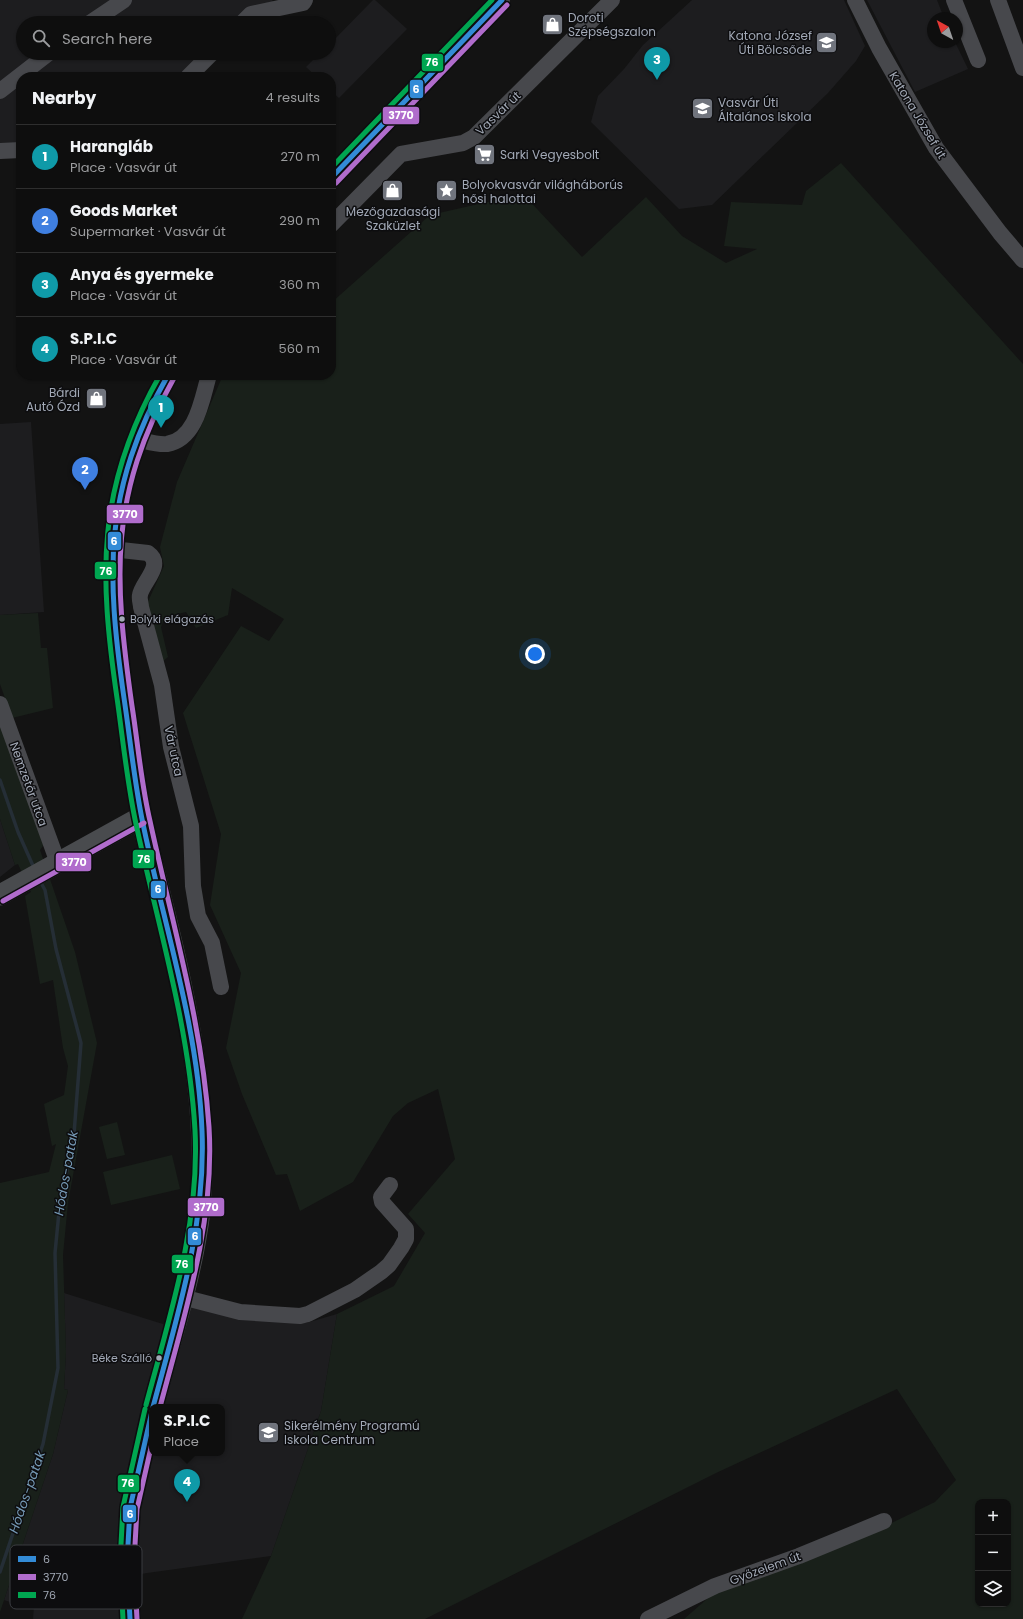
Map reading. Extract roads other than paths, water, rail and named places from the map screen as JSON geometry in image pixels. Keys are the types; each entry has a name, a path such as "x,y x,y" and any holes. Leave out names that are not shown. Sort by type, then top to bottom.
{"main road":[{"path":"0,895 141,817 187,1015 198,1080 203,1157 200,1212 190,1265 154,1404"},
{"path":"110,834 128,834 137,838 143,845 151,860"},
{"path":"128,1545 130,1508 149,1425"},
{"path":"129,1609 130,1619"}],"street":[{"path":"100,16 124,0"},
{"path":"336,173 502,0"},
{"name":"Vasvár út","path":"336,220 401,154 463,143 474,137 612,0"},
{"name":"Katona József út","path":"855,0 879,48 936,148 1000,233 1023,260"},
{"path":"954,0 978,60"},
{"path":"998,0 1023,68"},
{"path":"249,16 251,14 296,2"},
{"path":"24,72 40,60"},
{"path":"193,72 205,60"},
{"path":"0,91 16,79"},
{"path":"0,151 16,150"},
{"path":"141,817 115,629 112,594 112,549 119,494 136,439 150,407 165,380"},
{"path":"136,439 166,444 181,438 188,432 198,413 208,380"},
{"name":"Vár utca","path":"112,549 148,553 153,559 154,564 151,575 140,594 141,607 162,685 171,747 191,826 193,886 198,916 212,943 221,987"},
{"name":"Nemzetőr utca","path":"0,704 54,865"},
{"path":"182,1297 240,1312 300,1316 316,1311 355,1290 381,1272 395,1257 406,1239 406,1229 382,1202 382,1197 390,1185"},
{"name":"Győzelem út","path":"648,1619 715,1586 799,1556 884,1521"}],"waterway":[{"name":"Hódos-patak","path":"0,780 18,832 34,868"},
{"name":"Hódos-patak","path":"0,1572 43,1444 58,1368 55,1253 59,1212 74,1134 81,1043 56,949 45,890 40,881"}],"place":[{"name":"Doroti Szépségszalon","path":"552,24"},
{"name":"Katona József Úti Bölcsőde","path":"827,42"},
{"name":"Anya és gyermeke","path":"657,80"},
{"name":"Vasvár Úti Általános Iskola","path":"703,109"},
{"name":"Sarki Vegyesbolt","path":"485,154"},
{"name":"Mezőgazdasági Szaküzlet","path":"393,190"},
{"name":"Bolyokvasvár világháborús hősi halottai","path":"447,191"},
{"name":"Bárdi Autó Ózd","path":"96,399"},
{"name":"Harangláb","path":"161,428"},
{"name":"Goods Market","path":"85,490"},
{"name":"Bolyki elágazás","path":"122,619"},
{"name":"Béke Szálló","path":"159,1358"},
{"name":"Sikerélmény Programú Iskola Centrum","path":"268,1432"},
{"name":"S.P.I.C","path":"187,1502"}]}
